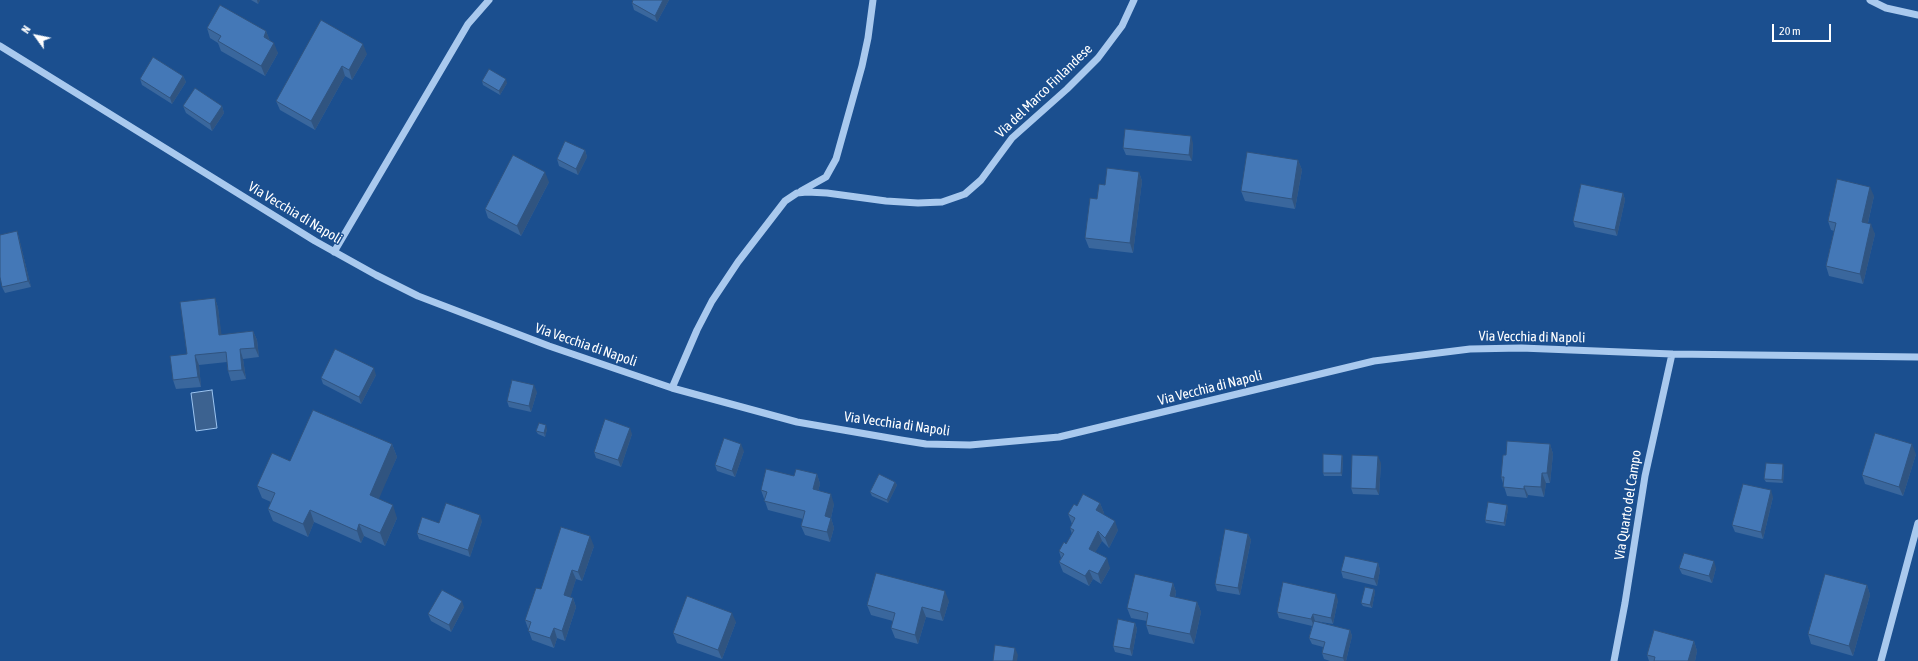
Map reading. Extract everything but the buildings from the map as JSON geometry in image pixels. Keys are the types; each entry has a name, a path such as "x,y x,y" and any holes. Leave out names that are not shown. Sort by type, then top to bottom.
{"street":[{"path":"334,252 468,24 489,0"},
{"path":"672,388 697,330 718,291 780,206 797,193 826,176 836,159 863,61 873,0"},
{"name":"Via del Marco Finlandese","path":"797,193 820,192 886,201 918,203 942,202 965,194 981,180 1002,150 1018,132 1067,89 1098,58 1122,26 1134,0"},
{"path":"1870,0 1886,8 1918,15"},
{"name":"Via Vecchia di Napoli","path":"0,46 334,252 399,287 451,310 549,346 672,388 803,423 915,442 970,445 1032,441 1072,435 1348,367 1414,355 1470,349 1503,348 1672,354 1918,357"},
{"name":"Via Quarto del Campo","path":"1614,661 1628,585 1645,476 1672,354"},
{"path":"1881,661 1918,523"}],"water":[{"path":"212,390 217,428 196,431 191,393"}]}
